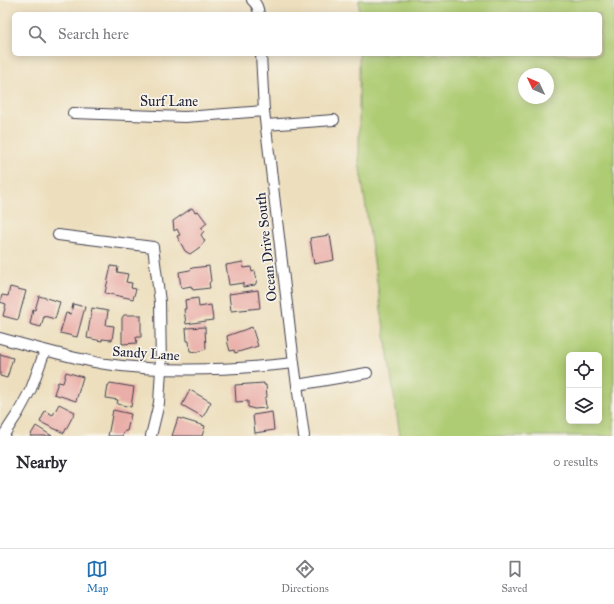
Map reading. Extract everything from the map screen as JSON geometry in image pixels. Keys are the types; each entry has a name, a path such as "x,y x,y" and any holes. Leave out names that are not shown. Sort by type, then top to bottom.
{"street":[{"path":"252,0 256,4 259,12"},
{"name":"Ocean Drive South","path":"261,56 264,111 304,436"},
{"name":"Surf Lane","path":"73,113 185,117 264,111"},
{"path":"266,125 334,120"},
{"path":"58,234 153,247 160,302 161,369 159,404 151,436"},
{"name":"Sandy Lane","path":"0,338 105,364 161,369 210,369 294,363"},
{"path":"3,436 18,413 30,389 45,350"},
{"path":"297,384 367,374"}],"green space":[{"path":"359,0 614,0 614,436 400,436 359,161 359,56 602,56 602,12 359,12"}],"building":[{"path":"192,208 195,212 198,211 207,223 201,228 204,231 201,235 205,241 200,247 190,254 185,251 177,236 180,235 177,229 174,231 173,221"},
{"path":"330,235 334,260 314,264 310,238"},
{"path":"243,262 244,268 251,267 252,272 255,271 257,281 255,285 243,287 243,283 229,285 226,265"},
{"path":"111,266 118,267 117,272 128,274 126,282 132,283 131,288 136,289 133,299 105,293"},
{"path":"209,266 211,281 209,283 210,288 193,290 191,286 181,288 179,272 190,270 192,268"},
{"path":"10,287 26,291 18,320 3,316 6,304 0,302 2,295 8,296"},
{"path":"258,290 260,308 231,311 229,294"},
{"path":"39,296 60,302 55,319 44,316 41,327 30,324 33,309 35,310"},
{"path":"198,298 199,307 211,305 213,320 186,324 184,309 186,309 185,300"},
{"path":"73,304 85,307 77,337 60,333 66,313 71,314"},
{"path":"92,308 108,311 106,325 114,326 112,340 102,339 102,341 87,338"},
{"path":"124,315 141,315 141,337 136,337 137,343 122,344 122,318"},
{"path":"205,327 206,349 197,352 190,351 189,341 187,341 186,328"},
{"path":"252,327 258,346 235,353 234,350 230,351 227,336"},
{"path":"0,354 13,358 7,378 0,376"},
{"path":"66,372 83,377 76,401 54,394 58,382 63,383"},
{"path":"110,383 134,387 131,407 117,404 118,400 106,398"},
{"path":"264,383 264,385 266,385 267,397 265,398 266,408 254,409 248,407 248,401 236,402 235,385"},
{"path":"190,390 211,402 203,417 182,405"},
{"path":"59,404 75,412 64,433 40,422 45,411 53,415"},
{"path":"113,410 131,414 127,431 125,431 122,436 108,436"},
{"path":"272,412 274,430 255,433 253,415"},
{"path":"178,418 205,426 202,436 172,436"},
{"path":"36,426 52,436 30,436"}]}
